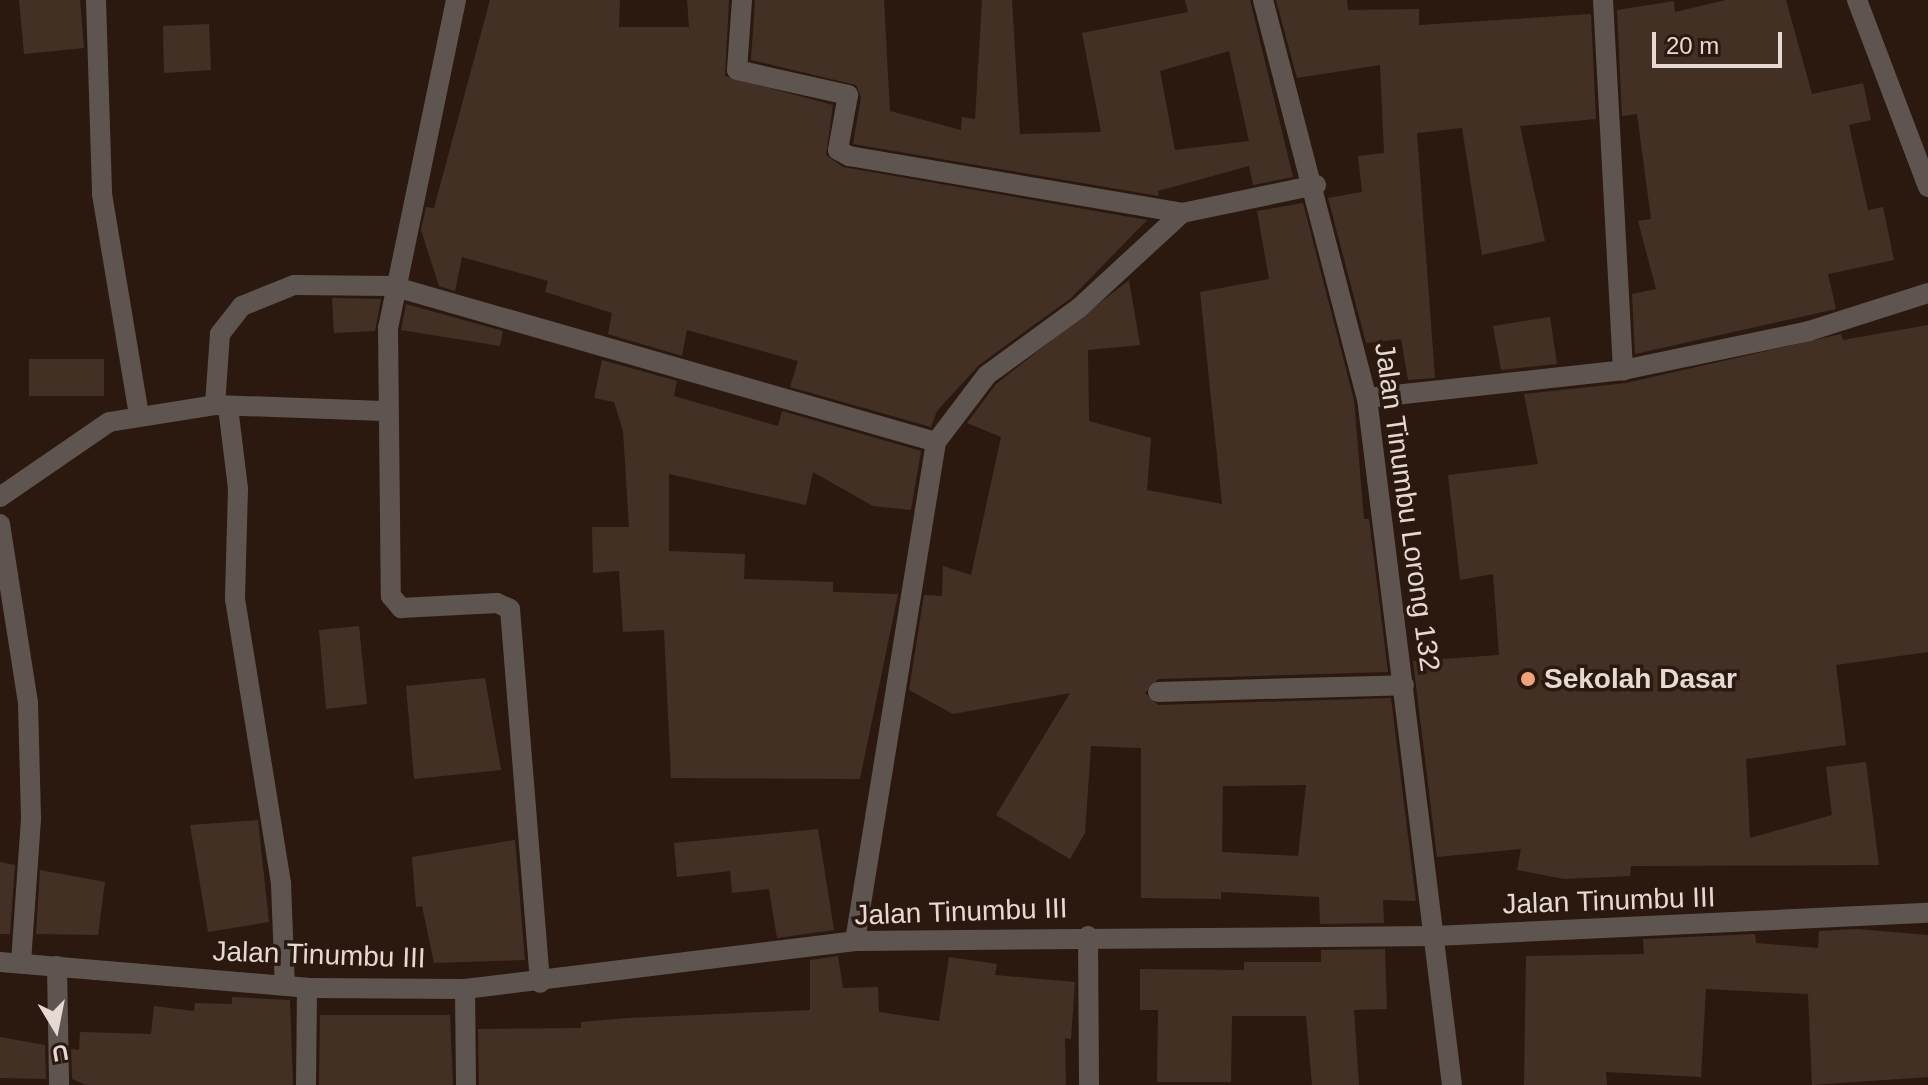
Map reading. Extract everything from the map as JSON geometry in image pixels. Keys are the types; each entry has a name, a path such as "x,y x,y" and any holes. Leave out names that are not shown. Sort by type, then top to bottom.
{"street":[{"path":"96,0 102,194 139,416"},
{"path":"456,0 392,286 384,411 394,605 497,603 510,609 540,983"},
{"path":"742,0 737,70 848,95 838,150 849,156 1182,213 1316,185"},
{"name":"Jalan Tinumbu Lorong 132","path":"1263,0 1316,185 1367,398 1452,1085"},
{"path":"1603,0 1623,370"},
{"path":"1857,0 1928,187"},
{"path":"855,941 936,442 987,375 1079,308 1182,213"},
{"path":"285,986 281,884 235,599 238,489 221,406 220,334 242,306 294,285 392,286 936,442"},
{"path":"1367,398 1623,370 1809,331 1928,293"},
{"path":"0,497 109,422 221,406 384,411"},
{"path":"0,524 28,703 31,819 21,962"},
{"path":"1158,692 1404,685"},
{"name":"Jalan Tinumbu III","path":"0,962 307,988 465,989 540,983 855,941 1088,936 1435,936 1928,913"},
{"path":"1088,936 1089,1085"},
{"path":"57,966 59,1085"},
{"path":"306,1085 307,988"},
{"path":"465,989 466,1085"}],"building":[{"path":"19,0 80,0 84,48 24,54"},
{"path":"490,0 620,0 619,27 689,27 687,0 729,0 725,76 833,105 826,155 843,167 1147,220 1071,298 979,365 937,411 931,427 790,387 798,361 687,330 682,356 608,334 612,313 545,292 548,281 462,257 455,291 439,286 421,230 426,207 434,208"},
{"path":"755,0 884,0 890,111 961,130 962,117 975,119 982,0 1012,0 1020,134 1101,132 1082,33 1188,12 1185,0 1250,0 1293,177 1253,185 1249,166 1158,191 1159,196 853,144 861,97 856,85 751,60","holes":["1229,51 1249,141 1175,150 1160,71"]},
{"path":"1276,0 1347,0 1348,10 1419,9 1419,25 1591,14 1596,119 1520,126 1545,241 1482,255 1462,128 1417,133 1435,378 1408,380 1401,339 1366,343 1328,198 1362,192 1358,156 1384,153 1380,65 1297,78"},
{"path":"1726,0 1786,0 1812,94 1863,83 1871,120 1849,125 1868,210 1883,207 1894,260 1828,274 1836,309 1635,354 1632,294 1656,289 1638,221 1651,219 1637,114 1622,116 1617,10 1674,1 1675,12"},
{"path":"209,24 211,70 164,73 163,26"},
{"path":"1303,203 1354,400 1364,519 1369,519 1388,672 1158,679 1145,693 1158,705 1391,698 1416,901 1383,900 1384,923 1320,924 1319,897 1221,892 1221,899 1141,898 1141,748 1091,746 1085,833 1070,859 996,815 1070,693 953,714 909,690 924,595 942,596 943,566 971,575 1001,437 967,423 996,384 1129,280 1140,345 1088,350 1089,421 1151,438 1147,490 1222,504 1200,292 1269,279 1257,211","holes":["1306,785 1298,856 1222,852 1223,786"]},
{"path":"332,298 381,299 375,331 334,333"},
{"path":"406,304 503,331 500,346 401,330"},
{"path":"1550,317 1557,364 1501,370 1493,326"},
{"path":"1928,325 1928,652 1836,665 1846,745 1746,759 1750,838 1832,815 1826,767 1866,762 1879,865 1631,866 1630,876 1564,879 1517,870 1521,849 1437,857 1413,661 1499,655 1493,574 1460,580 1448,475 1538,464 1524,394 1626,383 1841,334 1843,340"},
{"path":"29,359 104,359 104,396 29,396"},
{"path":"602,360 677,381 674,396 778,426 782,411 921,451 911,510 873,506 813,472 806,505 669,474 669,551 745,554 744,579 833,582 833,592 898,594 860,779 671,778 664,630 623,632 619,571 593,573 592,527 629,527 623,431 614,402 594,398"},
{"path":"359,626 367,704 326,709 319,630"},
{"path":"485,678 501,770 414,779 406,686"},
{"path":"258,820 269,922 208,932 190,825"},
{"path":"818,829 834,930 777,938 769,889 732,893 730,871 677,877 674,843"},
{"path":"515,840 525,960 434,963 422,906 416,907 412,857"},
{"path":"0,862 15,865 10,934 0,934"},
{"path":"40,870 105,882 98,935 36,934"},
{"path":"1857,929 1928,935 1928,1077 1812,1085 1808,994 1706,989 1701,1077 1606,1072 1607,1085 1524,1085 1526,956 1644,954 1643,939 1755,934 1756,943 1818,948 1819,931"},
{"path":"1385,949 1387,1009 1354,1010 1359,1085 1312,1085 1306,1016 1232,1016 1231,1082 1157,1082 1158,1010 1140,1010 1140,969 1244,970 1244,962 1321,962 1321,950"},
{"path":"838,956 843,988 878,987 879,1012 939,1021 949,957 997,964 995,975 1075,982 1071,1039 1065,1038 1066,1085 479,1085 478,1029 581,1028 581,1022 629,1018 810,1010 810,960"},
{"path":"232,997 290,1000 293,1085 86,1085 72,1079 71,1049 79,1050 80,1032 151,1034 154,1006 194,1011 195,1003 232,1004"},
{"path":"320,1015 450,1015 453,1085 319,1085"},
{"path":"0,1037 45,1045 46,1079 0,1078"}],"place":[{"name":"Sekolah Dasar","path":"1528,679"}]}
